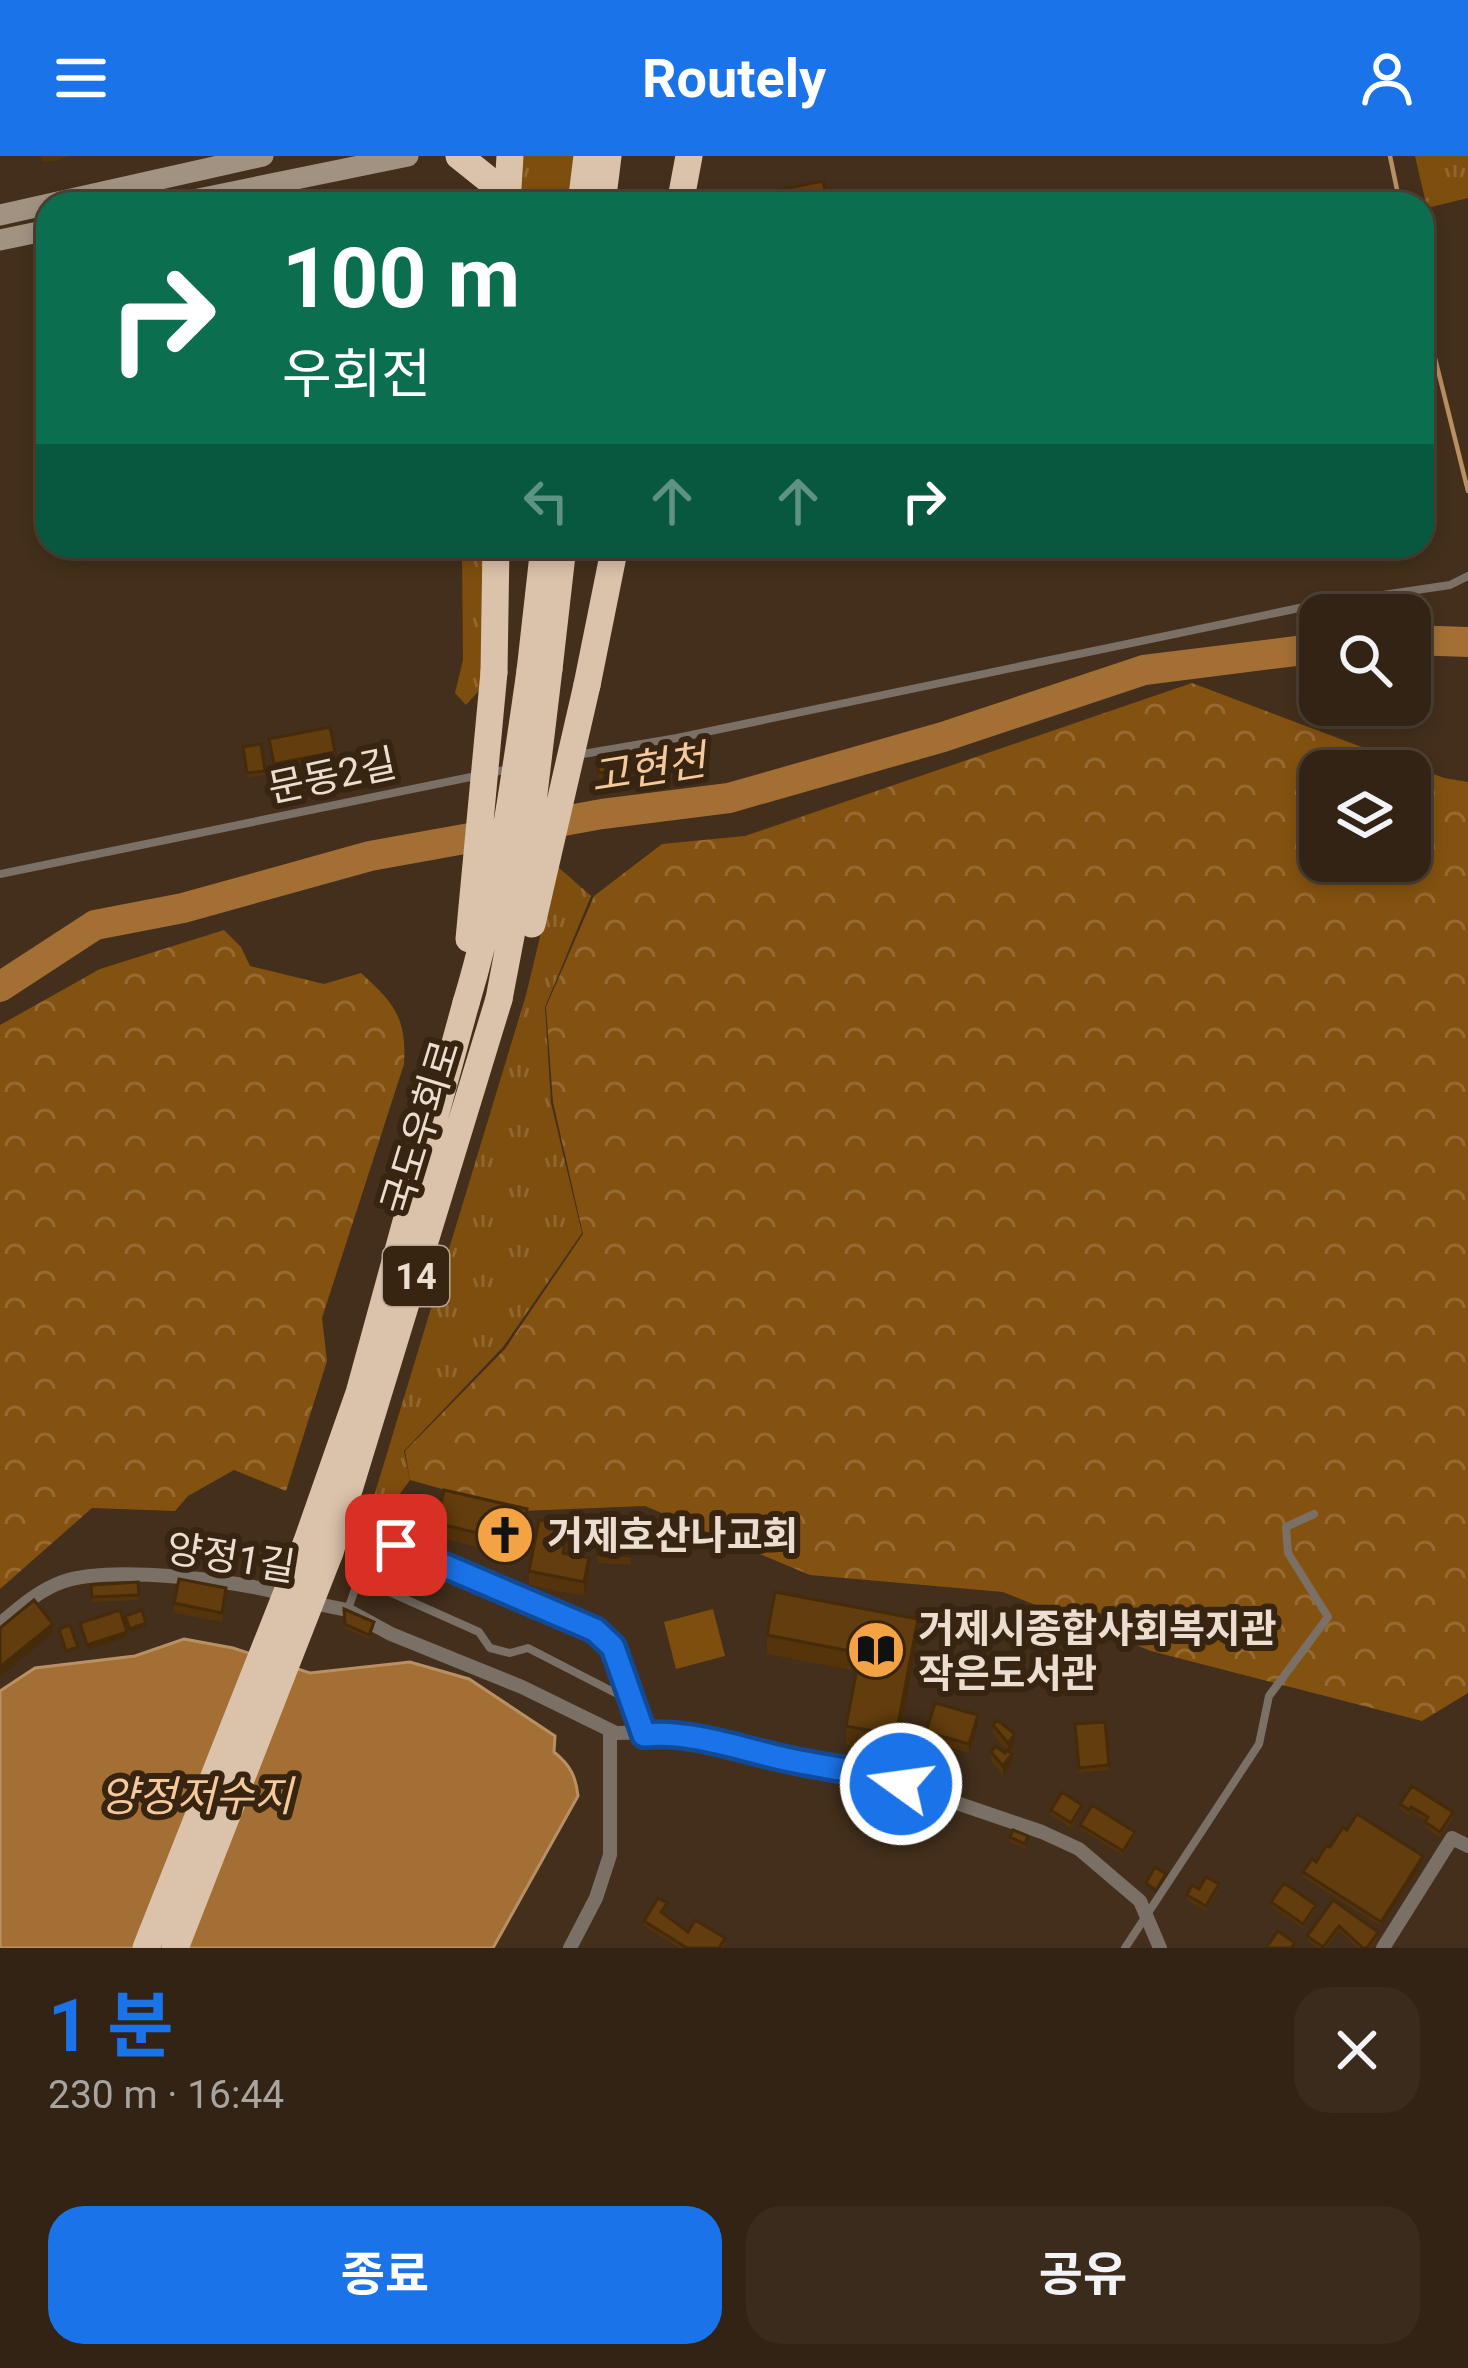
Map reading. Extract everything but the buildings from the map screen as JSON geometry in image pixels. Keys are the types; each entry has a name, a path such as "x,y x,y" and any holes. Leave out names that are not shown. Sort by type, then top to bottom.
{"highway":[{"path":"459,156 489,179 497,192"},
{"path":"506,192 510,156"},
{"path":"667,192 674,156"},
{"path":"682,192 689,156"},
{"path":"466,1003 494,672 496,558"},
{"name":"14","path":"499,999 527,852 544,558"},
{"name":"14","path":"466,1003 485,938 561,558"},
{"path":"499,999 532,924 613,558"},
{"name":"국도우회로","path":"318,1548 499,999"},
{"name":"국도우회로","path":"318,1548 466,1003"},
{"name":"14","path":"146,1948 318,1548"},
{"name":"14","path":"175,1948 318,1548"}],"main road":[{"path":"95,192 263,156"},
{"path":"281,156 292,172"},
{"path":"218,192 292,172 408,156"},
{"path":"0,214 36,206"},
{"path":"0,240 36,232"}],"street":[{"name":"양정1길","path":"0,1624 63,1581 113,1576 265,1588 333,1610 347,1610 610,1731 668,1732 802,1763 868,1772 1042,1832 1078,1849 1141,1900 1144,1918 1160,1948"},
{"path":"570,1948 596,1898 610,1855 610,1731"},
{"path":"1383,1948 1452,1838 1468,1846"}],"lane":[{"path":"566,758 1309,606 1450,585 1467,577"},
{"name":"문동2길","path":"0,874 545,762"},
{"path":"1125,1948 1259,1744 1269,1696 1328,1617 1288,1553 1286,1527 1315,1514"},
{"path":"347,1610 363,1567 396,1545 595,1630 613,1647 644,1735"},
{"path":"358,1578 479,1631 490,1648 510,1654 528,1648 632,1702"}],"green space":[{"path":"524,156 581,156 577,192 519,192"},
{"path":"1415,156 1468,156 1468,198 1434,206 1434,192 1423,192"},
{"path":"462,558 490,558 484,685 466,705 455,693 463,660"},
{"path":"1192,683 1370,750 1299,750 1299,882 1431,882 1431,773 1468,782 1468,1693 1422,1721 1151,1651 1003,1592 810,1575 645,1506 521,1511 410,1480 405,1451 505,1349 583,1234 553,1102 546,1007 594,896 662,844 745,836"},
{"path":"557,866 591,896 545,1007 551,1103 582,1233 503,1347 404,1451 410,1480 374,1529 365,1526 526,995"},
{"path":"224,930 241,947 250,966 324,984 361,973 390,1003 403,1035 404,1064 322,1318 327,1361 286,1491 234,1470 188,1496 175,1511 92,1508 0,1589 0,1025 100,969"},
{"path":"713,1609 725,1656 676,1669 664,1622"}],"water":[{"name":"양정저수지","path":"184,1639 233,1648 310,1673 410,1662 469,1679 555,1736 554,1752 571,1771 578,1796 493,1948 0,1948 0,1691 35,1668 135,1656"}],"waterway":[{"path":"1390,156 1398,192"},
{"path":"1434,354 1468,491"},
{"name":"고현천","path":"1431,641 1468,642"},
{"name":"고현천","path":"0,987 95,925 183,908 370,856 602,814 729,798 943,737 1144,670 1299,651"}],"place":[{"name":"거제호산나교회","path":"505,1535"},
{"name":"거제시종합사회복지관 작은도서관","path":"876,1650"}],"route":[{"path":"396,1545 595,1630 613,1647 644,1735 668,1732 802,1763 868,1772 901,1784"}]}
